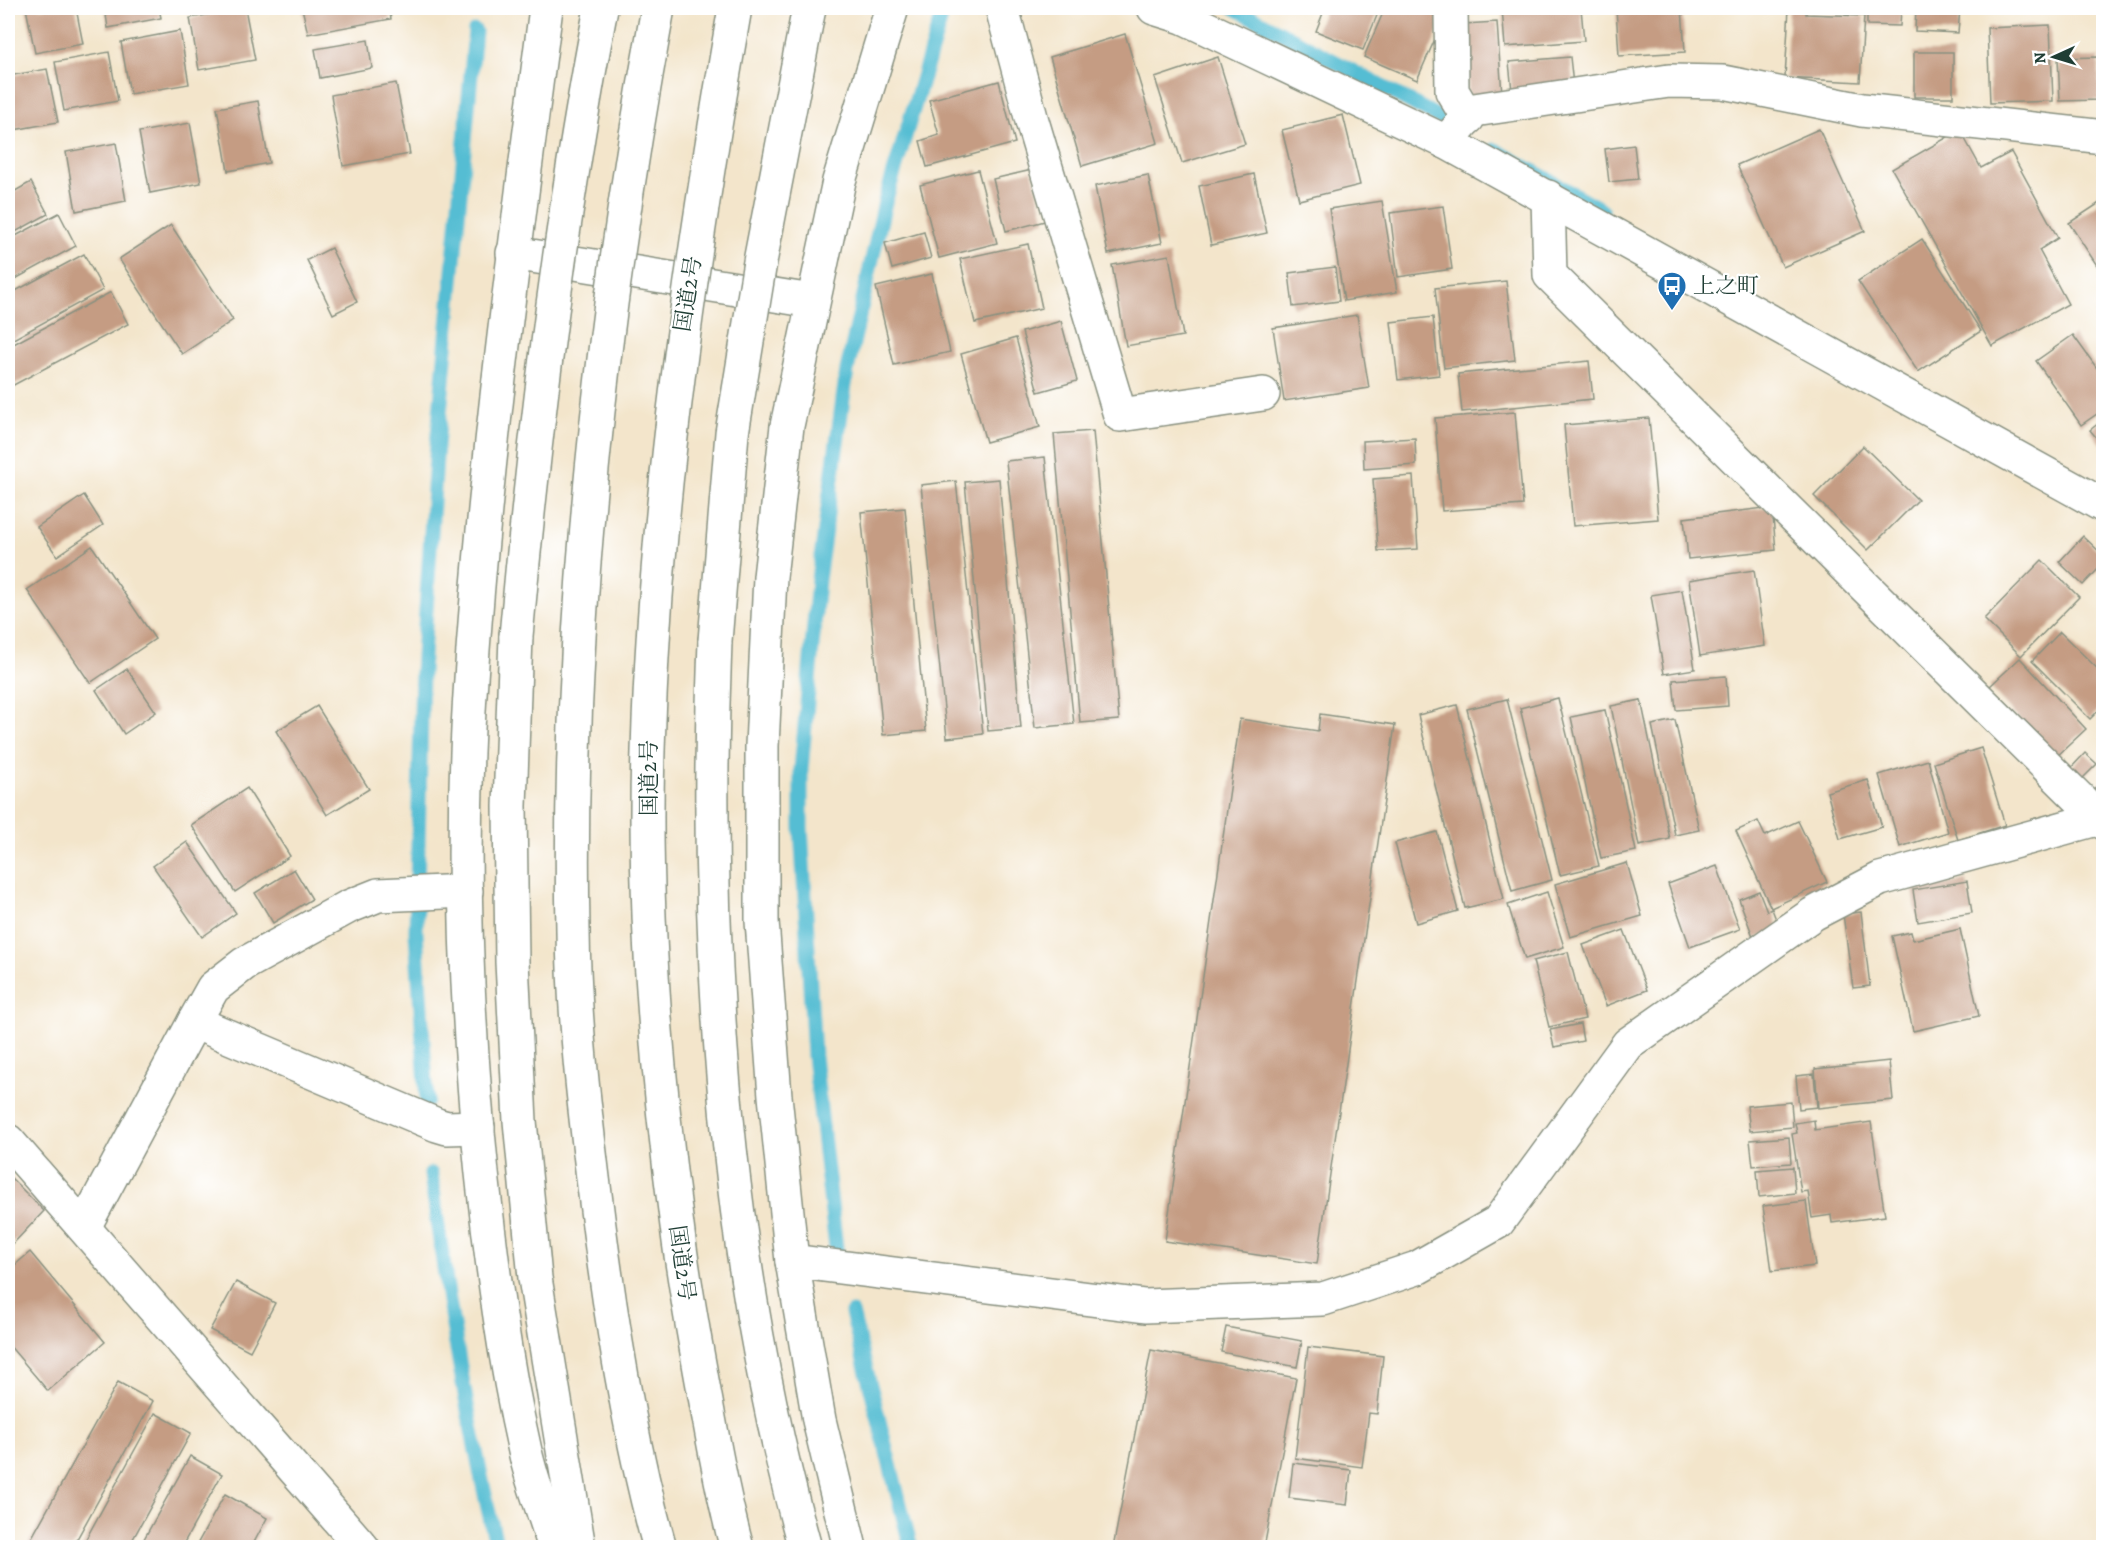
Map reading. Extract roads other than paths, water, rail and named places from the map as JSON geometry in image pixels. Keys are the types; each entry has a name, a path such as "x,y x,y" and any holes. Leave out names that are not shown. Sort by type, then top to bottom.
{"main road":[{"path":"546,8 513,253 478,572 468,732 466,891 470,1018 478,1127 503,1340 525,1454 555,1548"},
{"path":"579,1548 535,1278 520,1121 512,962 510,806 516,636 531,471 555,285 583,104 601,8"},
{"path":"658,8 635,133 604,351 583,551 572,774 573,934 586,1128 610,1319 660,1548"},
{"name":"国道2号","path":"735,8 680,349 657,569 648,765 649,928 662,1114 687,1306 737,1548"},
{"path":"805,1548 792,1503 760,1350 737,1199 712,895 711,740 715,641 732,433 760,262 809,8"},
{"path":"850,1548 819,1420 792,1260 775,1096 762,921 762,746 770,578 787,426 839,181 892,8"},
{"path":"1002,8 1032,120 1120,415 1263,394"},
{"path":"1154,8 1183,17 1457,130 1548,197 2103,506"},
{"path":"1450,8 1452,91 1457,130"},
{"path":"1457,130 1474,110 1669,81 1723,82 1862,110 2103,137"},
{"path":"1548,197 1550,275 2102,821"},
{"path":"513,253 812,301"},
{"path":"792,1260 1145,1306 1323,1299 1417,1268 1498,1222 1628,1044 1813,914 1880,879 2102,821"},
{"path":"84,1227 213,988 244,964 348,907 378,895 466,891"},
{"path":"194,1022 437,1125 447,1128 478,1127"},
{"path":"8,1141 363,1548"}],"waterway":[{"path":"836,1248 814,1056 801,827 801,770 818,580 847,370 885,202 944,8"},
{"path":"1235,8 1446,121"},
{"path":"427,1101 416,932 422,672 436,457 475,31"},
{"path":"1495,150 1602,210"},
{"path":"431,1174 459,1362 497,1548"},
{"path":"852,1313 911,1548"}],"place":[{"name":"上之町","path":"1672,312"}]}
